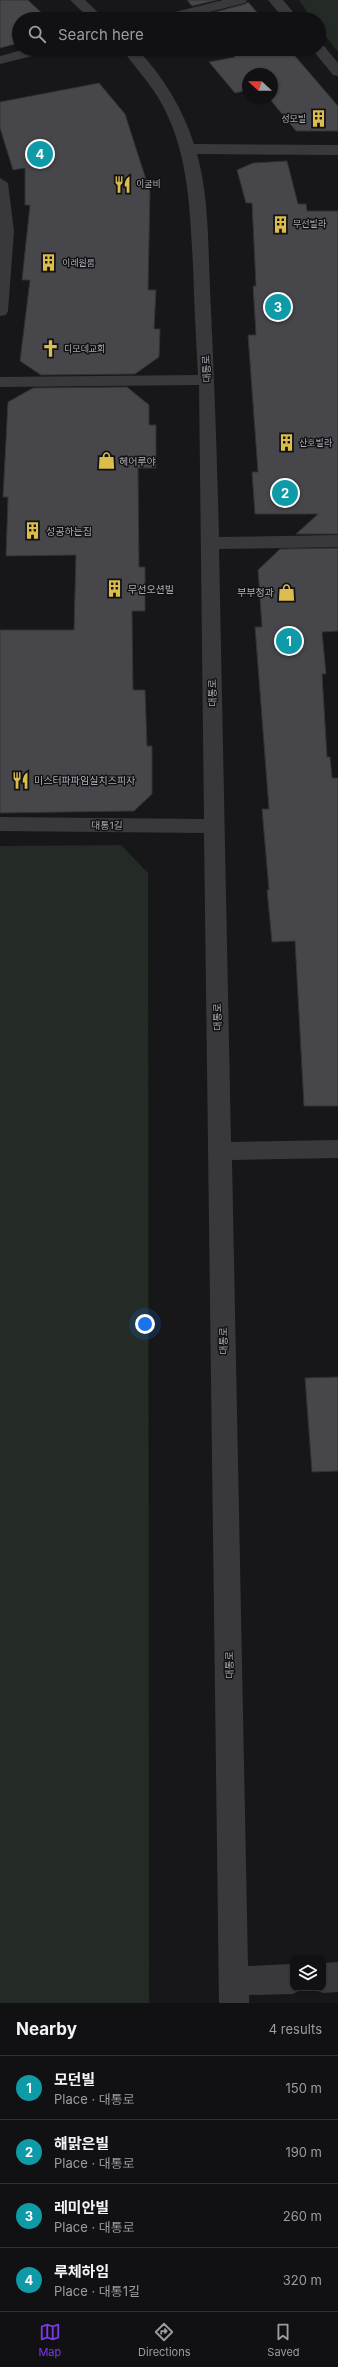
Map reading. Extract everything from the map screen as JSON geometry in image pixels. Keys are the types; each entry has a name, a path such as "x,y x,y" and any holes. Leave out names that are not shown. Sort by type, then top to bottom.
{"street":[{"path":"77,0 90,12"},
{"path":"192,12 240,0"},
{"path":"275,0 286,12"},
{"path":"0,60 16,56"},
{"name":"대통로","path":"135,56 158,84 168,101 188,150 196,193 207,380 234,1992"},
{"path":"325,56 338,70"},
{"path":"188,150 338,150"},
{"path":"0,183 6,205 8,230 0,311"},
{"path":"0,382 207,380"},
{"path":"210,543 338,541"},
{"name":"대통1길","path":"0,824 214,826"},
{"path":"220,1151 338,1149"},
{"path":"326,1978 338,1977"},
{"path":"234,1992 290,1980"}],"shaded area":[{"path":"299,0 338,0 338,52 326,37 326,12 307,12"},
{"path":"121,845 148,873 149,2003 0,2003 0,846"}],"building":[{"path":"0,0 28,0 41,12 12,12 12,45 0,48"},
{"path":"187,0 217,0 192,6"},
{"path":"248,2 257,12 215,12"},
{"path":"234,56 295,56 338,106 338,131 296,131 274,104 278,104 278,68 242,68 242,91 235,93 209,62 235,57"},
{"path":"99,83 125,114 150,192 148,290 156,290 154,329 160,329 159,357 135,374 41,375 20,361 30,280 22,280 30,205 25,205 25,168 13,170 0,128 0,102"},
{"path":"287,161 298,204 306,204 307,211 338,211 338,534 296,534 318,514 255,514 252,472 258,472 248,335 256,335 253,286 256,286 252,203 246,203 237,170 253,163"},
{"path":"127,387 149,405 149,425 156,425 156,468 138,468 139,567 145,567 145,611 132,611 133,690 145,690 147,746 152,746 152,794 134,811 0,813 0,630 74,630 76,555 6,556 8,497 3,497 8,402 33,388"},
{"path":"338,548 338,631 322,632 326,674 322,674 327,757 330,757 332,778 338,778 338,1106 304,1106 295,941 272,942 267,890 269,890 262,809 269,809 255,627 262,627 258,570 280,549"},
{"path":"338,1377 338,1471 312,1472 305,1378"}],"place":[{"name":"성모빌","path":"319,119"},
{"name":"루체하임","path":"40,154"},
{"name":"이굴비","path":"123,184"},
{"name":"무선빌라","path":"280,224"},
{"name":"이레원룸","path":"49,263"},
{"name":"레미안빌","path":"278,307"},
{"name":"디모데교회","path":"51,349"},
{"name":"산호빌라","path":"286,443"},
{"name":"헤어루야","path":"106,461"},
{"name":"해맑은빌","path":"285,493"},
{"name":"성공하는집","path":"33,531"},
{"name":"무선오션빌","path":"115,589"},
{"name":"부부청과","path":"287,592"},
{"name":"모던빌","path":"289,641"},
{"name":"미스터파파임실치즈피자","path":"21,780"}]}
